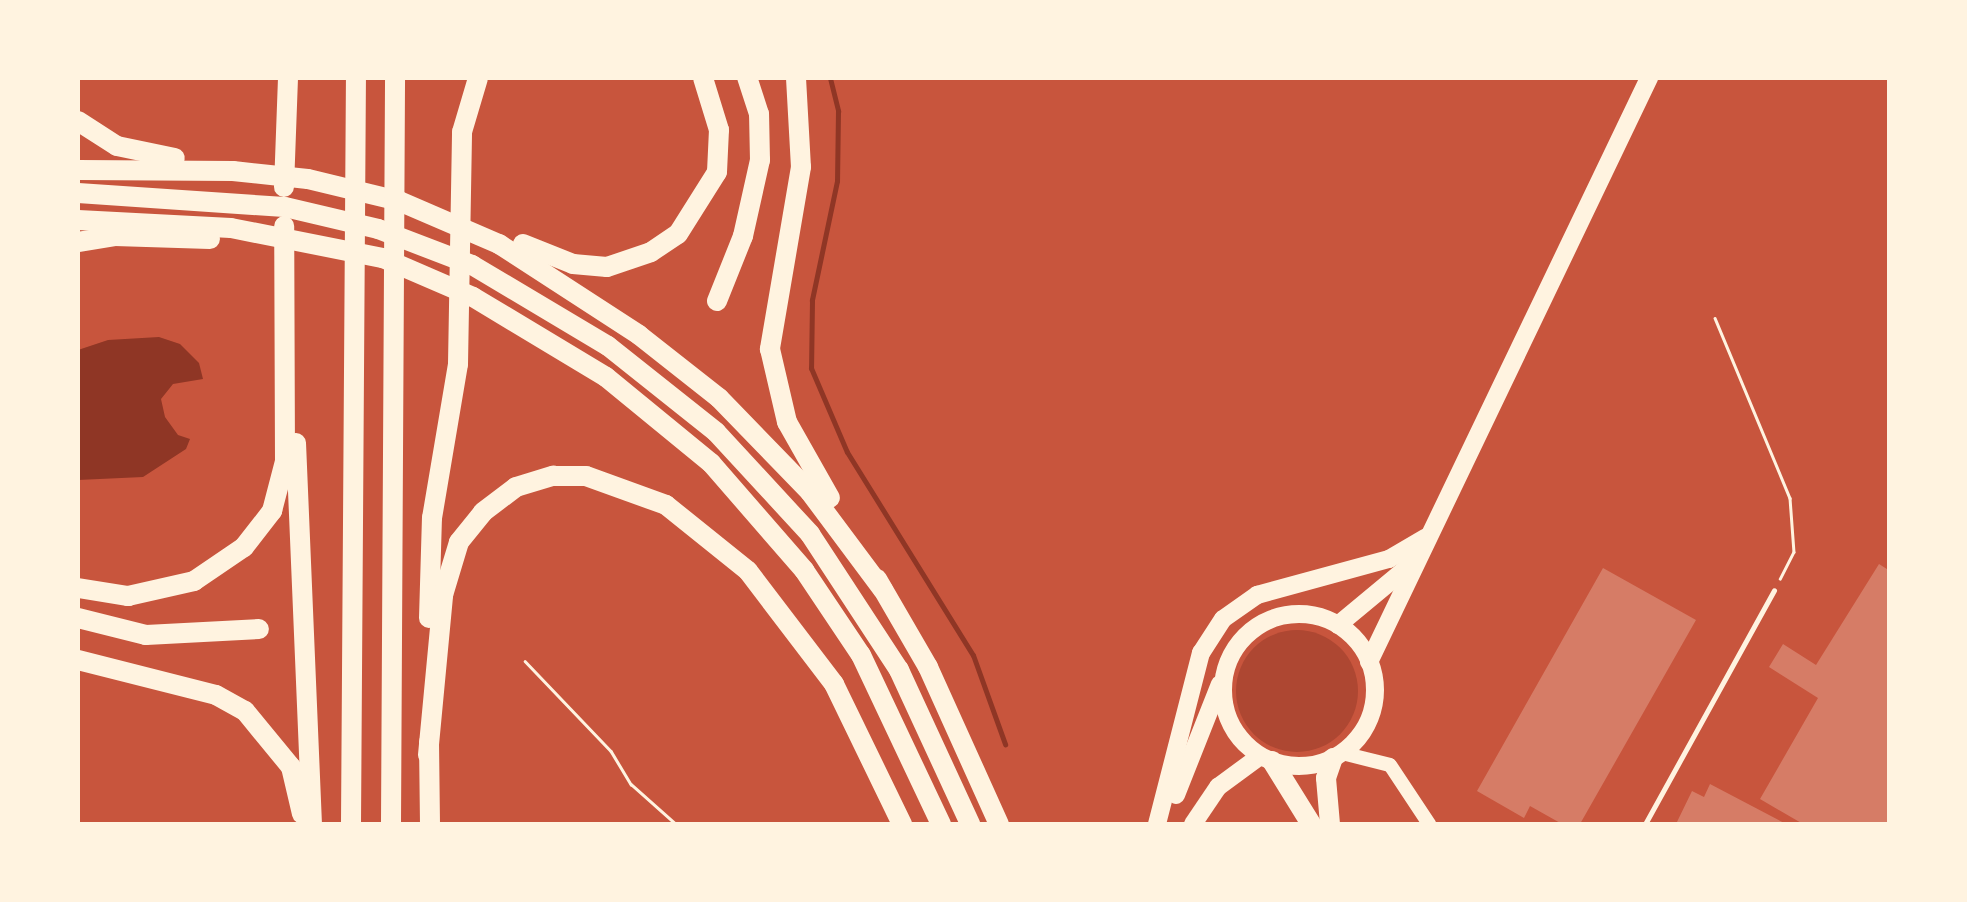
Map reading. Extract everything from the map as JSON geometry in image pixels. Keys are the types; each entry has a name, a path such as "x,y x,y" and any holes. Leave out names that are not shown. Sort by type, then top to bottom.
{"highway":[{"path":"78,588 128,596 178,587 221,566 254,536 282,478 288,78"},
{"path":"351,824 356,78"},
{"path":"390,824 395,78"},
{"path":"430,824 430,544 458,364 462,132 478,78"},
{"path":"78,121 142,154 290,176 418,208 524,252 573,264 607,267 650,252 678,234 717,172 720,130 703,78"},
{"path":"717,301 744,236 760,160 759,114 747,78"},
{"path":"796,78 801,167 773,304 772,366 793,436 942,697 999,824"},
{"path":"78,170 234,166"},
{"path":"78,193 224,200 378,229 472,265 653,379 786,504 872,622 970,824"},
{"path":"78,220 302,238 429,276 520,323 676,431 778,536 861,655 941,824"},
{"path":"78,242 114,236 231,234"},
{"path":"524,252 683,368 756,432 883,590"},
{"path":"286,352 305,560 312,824"},
{"path":"428,755 443,595 459,542 483,512 516,487 553,476 586,476 666,505 708,534 767,592 840,694 902,824"},
{"path":"78,618 146,634 259,629"},
{"path":"78,660 216,695 245,711 291,767 302,824"},
{"path":"1330,824 1325,796 1337,755"},
{"path":"1266,758 1310,824"}],"main road":[{"path":"1224,674 1232,727 1266,758 1310,766 1337,755 1372,712 1370,662 1650,78"},
{"path":"1158,824 1201,653 1224,619 1257,595 1389,559 1434,531"},
{"path":"1338,625 1418,559"},
{"path":"1158,824 1183,782 1224,674 1242,639 1262,622 1302,614 1338,625 1370,662"},
{"path":"1193,824 1218,787 1266,758"}],"street":[{"path":"1337,755 1390,765 1429,824"}],"lane":[{"path":"1645,824 1774,590"}],"path":[{"path":"1715,318 1790,498 1794,552 1774,590"},
{"path":"525,662 612,750 631,784 676,824"}],"shaded area":[{"path":"159,337 180,344 199,363 203,379 173,384 161,399 165,417 178,435 190,439 186,449 143,477 78,480 78,350 108,340"},
{"path":"1297,630 1320,635 1340,648 1353,668 1358,691 1353,714 1340,734 1320,747 1297,752 1274,747 1254,734 1241,714 1236,691 1241,668 1254,648 1274,635"}],"building":[{"path":"1879,564 1890,571 1890,824 1803,824 1760,799 1818,698 1769,667 1783,644 1816,665"},
{"path":"1603,568 1696,620 1580,824 1562,824 1530,806 1524,818 1477,791"},
{"path":"1710,784 1786,824 1676,824 1692,791 1704,797"}],"waterway":[{"path":"830,78 838,111 837,181 812,300 811,368 847,452 973,655 1005,744"}]}
